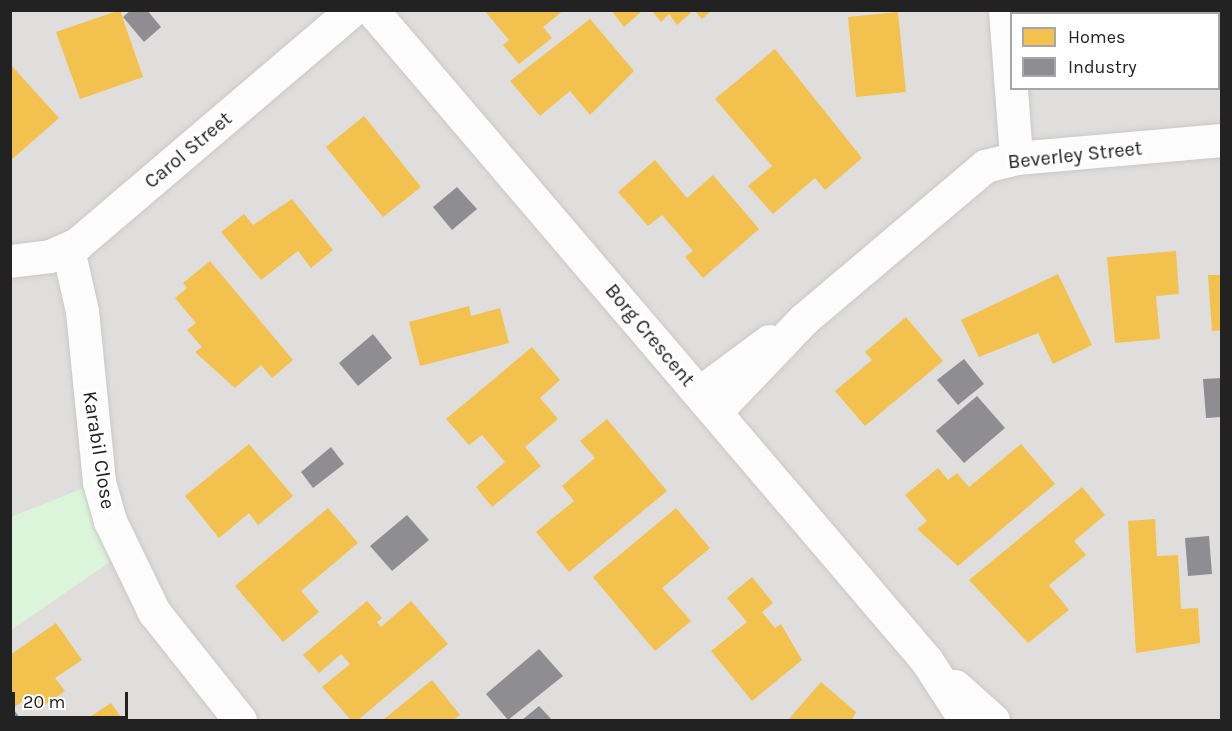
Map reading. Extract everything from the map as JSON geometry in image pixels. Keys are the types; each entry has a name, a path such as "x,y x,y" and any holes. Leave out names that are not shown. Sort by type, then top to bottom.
{"street":[{"name":"Carol Street","path":"10,261 68,249 352,10"},
{"name":"Borg Crescent","path":"372,10 927,661 965,720"},
{"path":"1005,10 1010,77"},
{"path":"1011,90 1016,158"},
{"name":"Beverley Street","path":"707,402 972,174 1016,158 1221,140"},
{"name":"Karabil Close","path":"68,249 82,311 99,482 110,521 154,612 240,720"},
{"name":"Borg Crescent","path":"927,661 993,720"}],"shaded area":[{"path":"11,11 1221,11 1221,720 11,720"}],"green space":[{"path":"99,482 123,553 11,630 11,517"}],"building: Homes":[{"path":"120,10 143,77 80,99 56,32"},
{"path":"484,10 564,10 543,27 552,38 519,64 503,45 509,40"},
{"path":"611,10 643,10 624,27"},
{"path":"651,10 694,10 677,25 669,14 661,22"},
{"path":"694,10 712,10 702,19"},
{"path":"1079,10 1141,10 1142,12 1080,12"},
{"path":"1170,10 1222,10 1222,38 1220,12"},
{"path":"898,12 906,92 856,97 848,17"},
{"path":"590,19 634,71 590,115 570,91 540,116 510,81"},
{"path":"775,49 862,158 825,190 815,178 773,214 748,186 772,166 715,99"},
{"path":"10,64 59,118 10,161"},
{"path":"364,116 421,187 383,217 326,147"},
{"path":"655,160 687,198 713,175 759,229 703,278 685,257 693,251 662,215 648,226 618,192"},
{"path":"292,199 333,250 311,268 298,251 261,280 221,232 244,214 253,225"},
{"path":"1176,251 1179,294 1156,296 1160,339 1115,343 1107,257"},
{"path":"210,261 293,360 272,378 261,365 235,388 195,352 202,347 187,330 196,323 175,298 187,288 183,283"},
{"path":"1058,274 1092,345 1053,364 1038,333 979,357 961,320"},
{"path":"1208,275 1222,275 1222,330 1212,331"},
{"path":"469,306 471,316 500,308 509,343 420,366 409,322"},
{"path":"906,317 943,361 865,426 835,391 872,360 865,352"},
{"path":"532,347 560,380 540,398 558,419 525,447 541,466 492,507 476,487 505,462 482,435 469,445 446,419"},
{"path":"607,419 667,491 569,572 536,532 574,501 562,486 595,458 580,441"},
{"path":"249,444 293,496 258,525 249,513 219,538 185,496"},
{"path":"1021,444 1055,484 958,566 917,529 927,521 905,495 938,468 948,480 957,473 969,487"},
{"path":"1082,487 1105,515 1074,541 1086,555 1049,585 1069,610 1028,643 969,580"},
{"path":"328,508 358,543 301,591 319,612 283,642 235,586"},
{"path":"676,508 710,548 662,588 691,621 655,651 593,577"},
{"path":"1155,519 1157,556 1178,555 1181,609 1198,608 1200,643 1136,653 1128,521"},
{"path":"752,577 773,603 762,612 775,628 781,624 802,660 752,701 711,651 747,622 727,598"},
{"path":"367,601 382,618 377,622 381,627 411,601 448,644 358,720 351,720 322,687 350,664 341,654 319,673 303,655"},
{"path":"56,623 82,660 55,678 65,691 42,707 33,694 10,710 10,655"},
{"path":"432,680 460,715 453,720 383,720"},
{"path":"821,682 856,712 852,720 788,720"},
{"path":"111,703 123,720 85,720"}],"building: Industry":[{"path":"131,10 147,10 161,27 144,42 123,17"},
{"path":"457,187 477,209 452,230 433,207"},
{"path":"373,334 392,358 358,386 339,363"},
{"path":"964,359 984,384 958,405 937,380"},
{"path":"1222,378 1222,417 1206,418 1203,379"},
{"path":"977,396 1005,428 964,463 936,431"},
{"path":"331,447 344,464 313,488 301,472"},
{"path":"407,515 429,540 392,571 370,546"},
{"path":"1209,536 1212,574 1188,576 1185,538"},
{"path":"539,649 563,676 508,720 486,694"},
{"path":"539,706 552,720 522,720"},
{"path":"15,711 21,720 10,720"}]}
